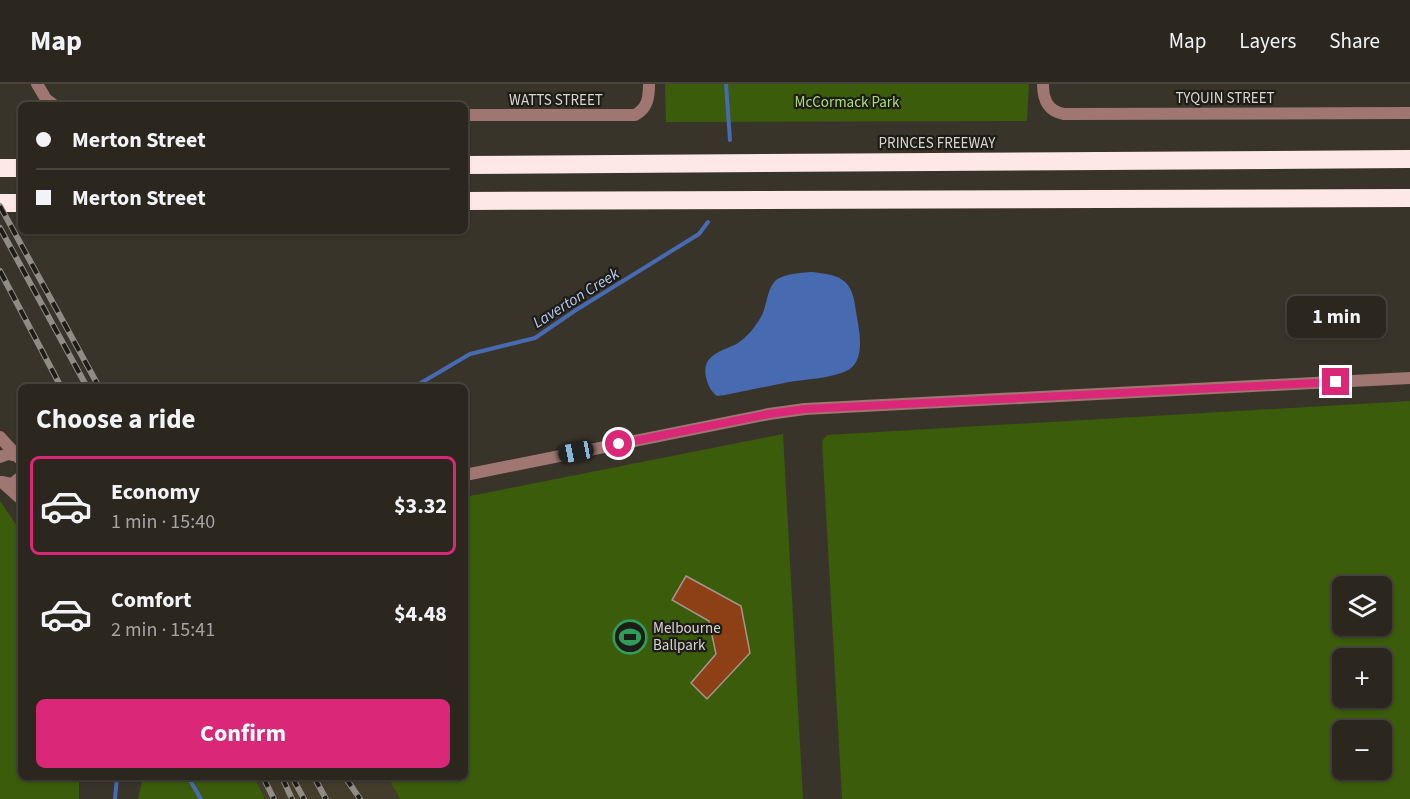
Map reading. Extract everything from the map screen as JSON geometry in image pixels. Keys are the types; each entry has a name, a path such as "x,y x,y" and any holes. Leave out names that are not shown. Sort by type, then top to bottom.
{"highway":[{"name":"PRINCES FREEWAY","path":"468,165 1410,159"},
{"path":"0,168 18,168"},
{"path":"468,201 1410,198"}],"street":[{"path":"37,84 50,102"},
{"name":"WATTS STREET","path":"468,115 635,115 645,107 649,84"},
{"name":"TYQUIN STREET","path":"1043,84 1045,102 1053,111 1064,114 1410,113"},
{"path":"468,474 769,414 805,409 1410,378"},
{"path":"0,437 18,457"},
{"path":"0,457 8,454 18,458"},
{"path":"1,482 12,484 18,479"},
{"path":"1,482 18,496"}],"shaded area":[{"path":"256,780 390,780 400,799 265,799"}],"green space":[{"name":"McCormack Park","path":"665,84 1029,84 1027,121 666,122"},
{"path":"1410,401 1410,799 842,799 822,441 827,435"},
{"name":"Melbourne Ballpark","path":"783,434 803,799 400,799 390,780 468,780 468,496"},
{"path":"0,501 18,528 18,780 79,780 79,799 0,799"},
{"path":"142,780 256,780 265,799 138,799"}],"water":[{"path":"812,272 836,276 850,288 860,340 859,354 855,364 846,371 830,376 717,396 710,389 705,372 709,359 738,343 752,331 762,315 771,287 776,280 789,275"}],"building":[{"path":"686,576 741,606 750,653 707,699 691,683 716,654 709,621 672,600"}],"waterway":[{"name":"Laverton Creek","path":"726,84 730,140"},
{"name":"Laverton Creek","path":"419,384 470,354 535,338 699,234 708,222"},
{"name":"Laverton Creek","path":"115,799 117,780"},
{"path":"190,780 201,799"}],"railway":[{"path":"0,206 97,384"},
{"path":"0,228 85,384"},
{"path":"0,271 59,384"},
{"path":"264,780 274,799"},
{"path":"283,780 292,799"},
{"path":"294,780 304,799"},
{"path":"316,780 326,799"},
{"path":"347,780 360,799"}],"place":[{"name":"Melbourne Ballpark","path":"630,637"}],"route":[{"path":"619,444 805,409 1336,382"}]}
